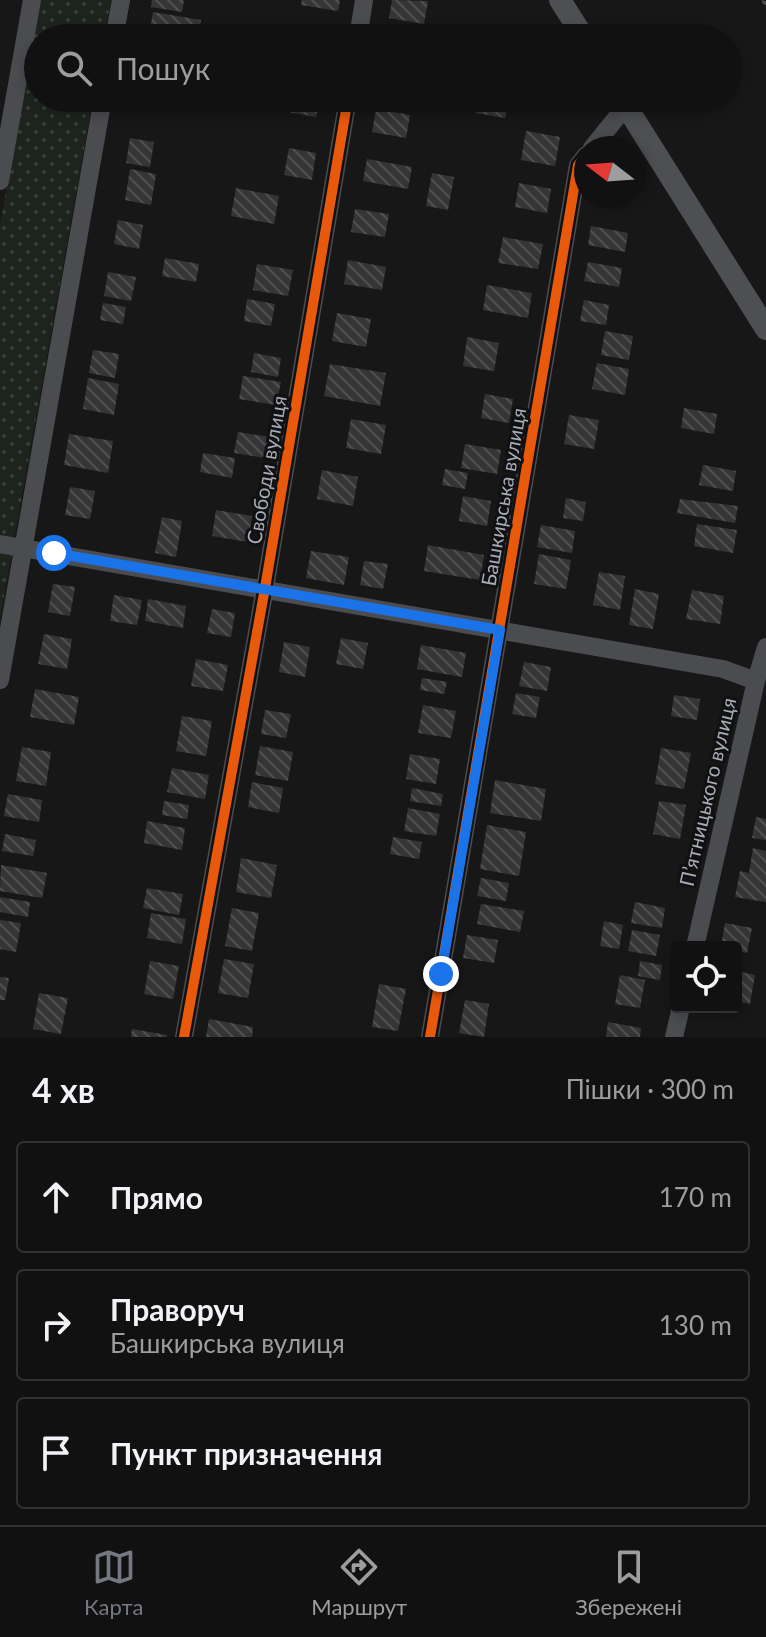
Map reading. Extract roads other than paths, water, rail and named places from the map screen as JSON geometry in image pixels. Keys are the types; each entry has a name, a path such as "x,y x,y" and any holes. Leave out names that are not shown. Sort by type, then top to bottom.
{"main road":[{"path":"560,0 575,24"},
{"path":"629,112 766,329"}],"street":[{"path":"28,24 32,0"},
{"path":"117,24 121,0"},
{"path":"360,24 364,0"},
{"path":"0,181 24,45"},
{"path":"0,680 101,112"},
{"name":"Свободи вулиця","path":"184,1037 265,588 346,112"},
{"path":"600,136 616,112"},
{"name":"Башкирська вулиця","path":"430,1037 574,189"},
{"path":"0,544 723,669 756,681"},
{"name":"П’ятницького вулиця","path":"696,941 766,647"},
{"path":"674,1037 680,1013"}]}
